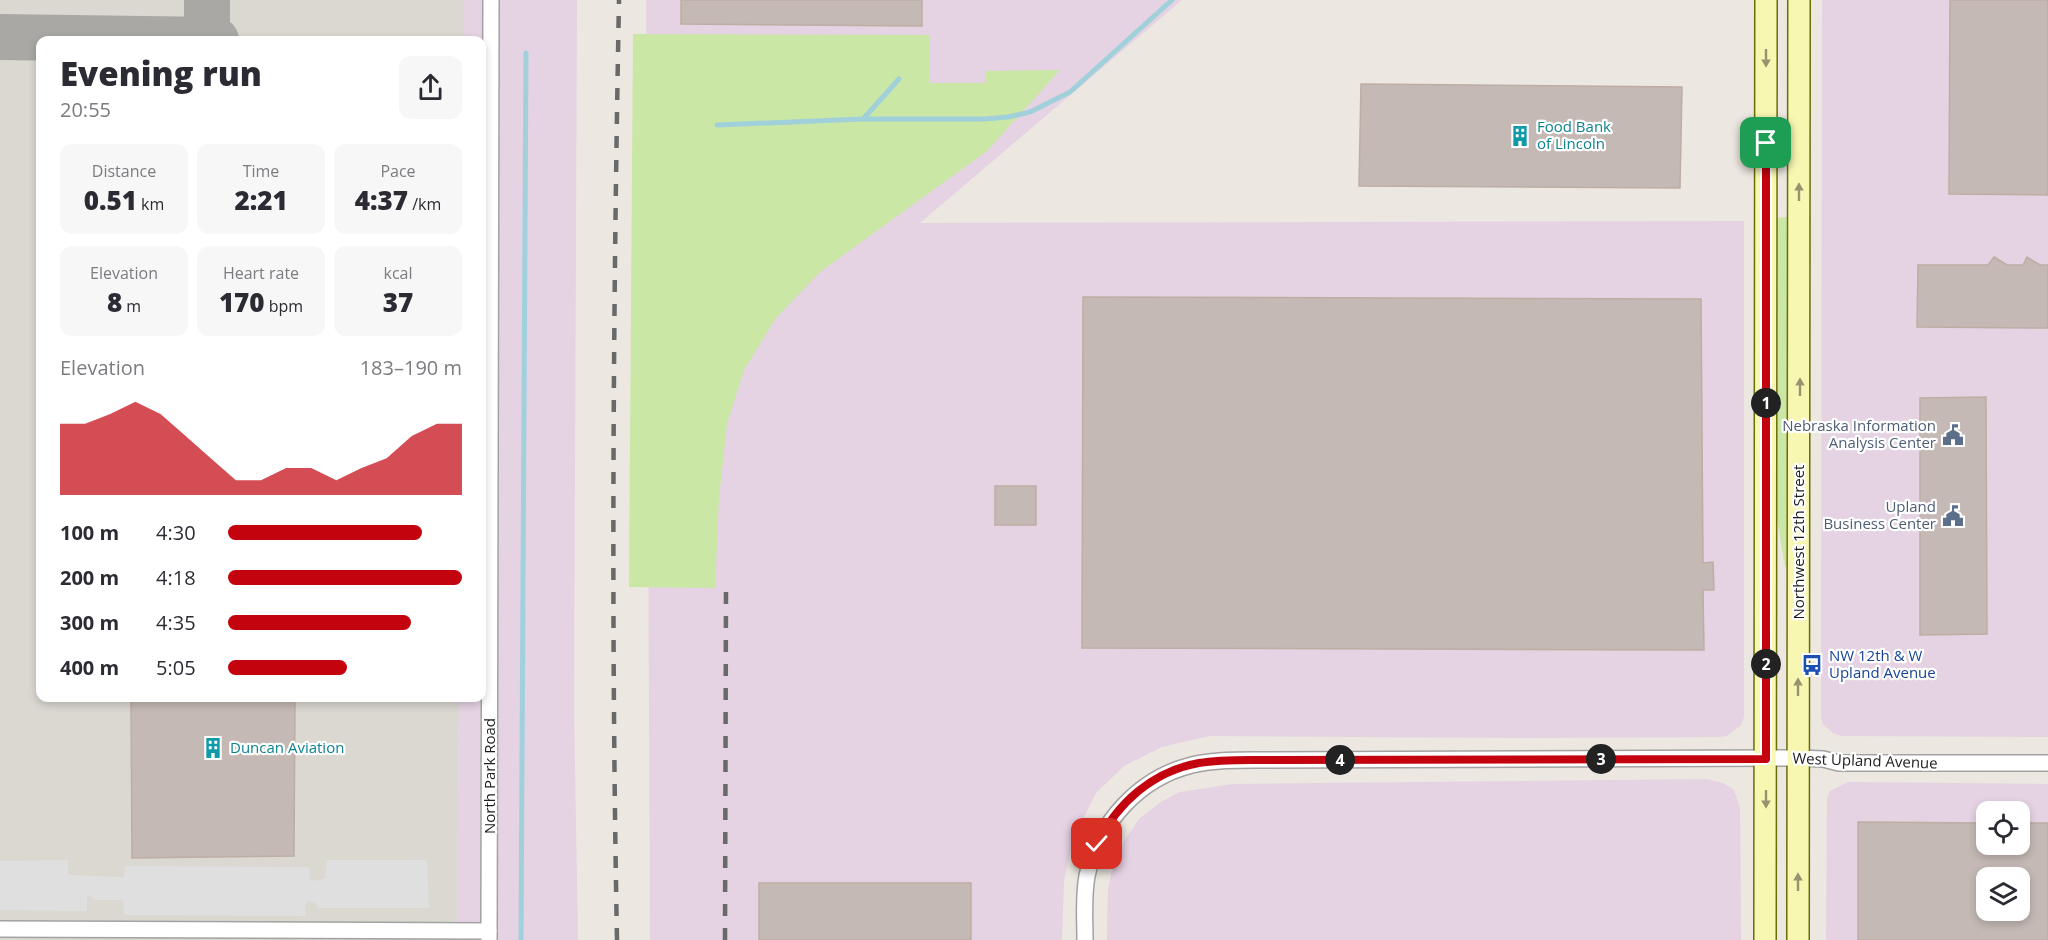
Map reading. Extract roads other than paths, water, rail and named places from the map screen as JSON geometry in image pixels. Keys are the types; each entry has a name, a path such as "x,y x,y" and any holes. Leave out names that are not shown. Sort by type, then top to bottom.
{"main road":[{"path":"1766,0 1766,940"},
{"name":"Northwest 12th Street","path":"1798,940 1799,0"}],"street":[{"name":"North Park Road","path":"489,936 490,0"},
{"name":"West Upland Avenue","path":"1085,940 1085,892 1092,856 1110,822 1127,801 1147,784 1178,769 1218,761 1798,758 1822,759 1839,763 2048,763"},
{"path":"0,929 489,936"}],"waterway":[{"path":"717,125 863,119 985,119 1030,112 1070,92 1172,0"},
{"path":"521,940 526,53"},
{"path":"864,118 899,79"}],"railway":[{"path":"617,940 613,470 619,0"},
{"path":"725,940 726,587"}],"place":[{"name":"Food Bank of Lincoln","path":"1520,136"},
{"name":"Nebraska Information Analysis Center","path":"1953,435"},
{"name":"Upland Business Center","path":"1953,516"},
{"name":"NW 12th & W Upland Avenue","path":"1812,665"},
{"name":"Duncan Aviation","path":"213,748"}]}
